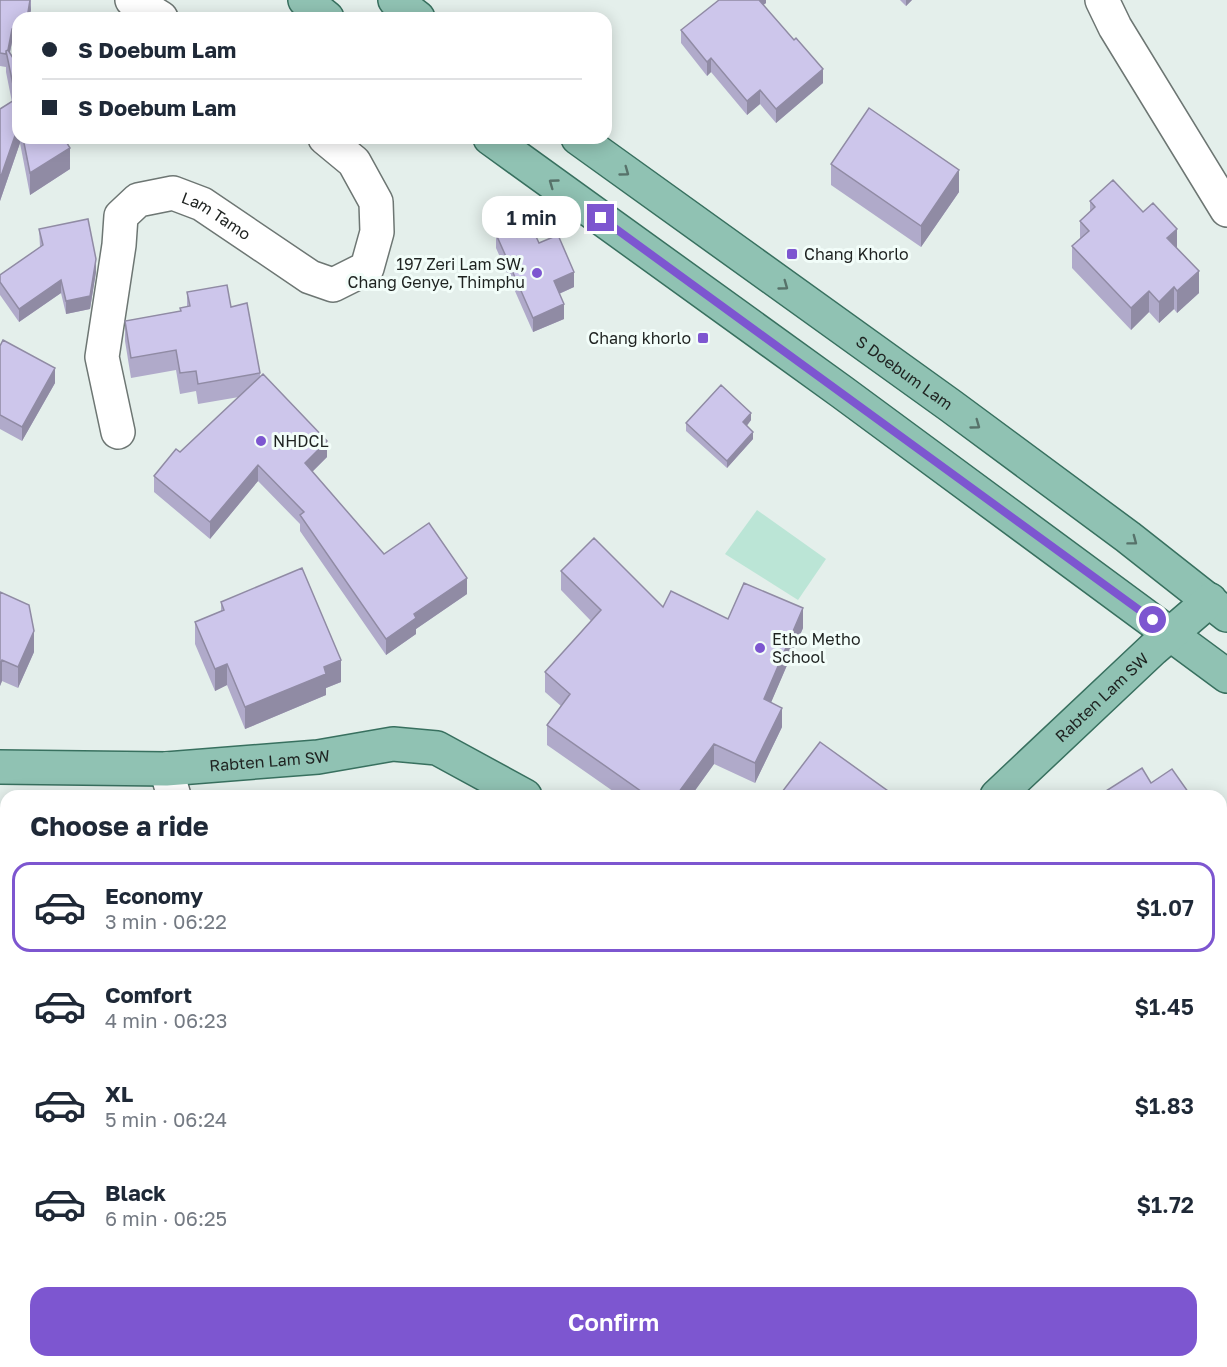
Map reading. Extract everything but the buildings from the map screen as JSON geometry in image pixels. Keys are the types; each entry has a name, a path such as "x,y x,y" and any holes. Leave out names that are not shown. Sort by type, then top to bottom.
{"main road":[{"path":"305,0 320,12"},
{"path":"395,0 410,12"},
{"path":"498,144 832,385 1227,676"},
{"name":"S Doebum Lam","path":"586,144 969,420 1219,607"},
{"name":"Rabten Lam SW","path":"1003,790 1153,649 1172,634 1219,607"},
{"name":"Rabten Lam SW","path":"0,767 170,783 393,744 436,748 514,790"}],"street":[{"path":"132,0 151,12"},
{"path":"1102,0 1115,27 1227,210"},
{"name":"Lam Tamo","path":"118,432 102,357 121,216 138,200 173,193 202,204 310,277 333,285 367,268 377,232 376,202 354,162 332,144"}],"green space":[{"path":"757,510 826,559 798,600 725,554"}],"place":[{"name":"Chang Khorlo","path":"792,254"},
{"name":"197 Zeri Lam SW, Chang Genye, Thimphu","path":"537,273"},
{"name":"Chang khorlo","path":"703,338"},
{"name":"NHDCL","path":"261,441"},
{"name":"Etho Metho School","path":"760,648"}],"route":[{"path":"601,218 1153,620"}]}
